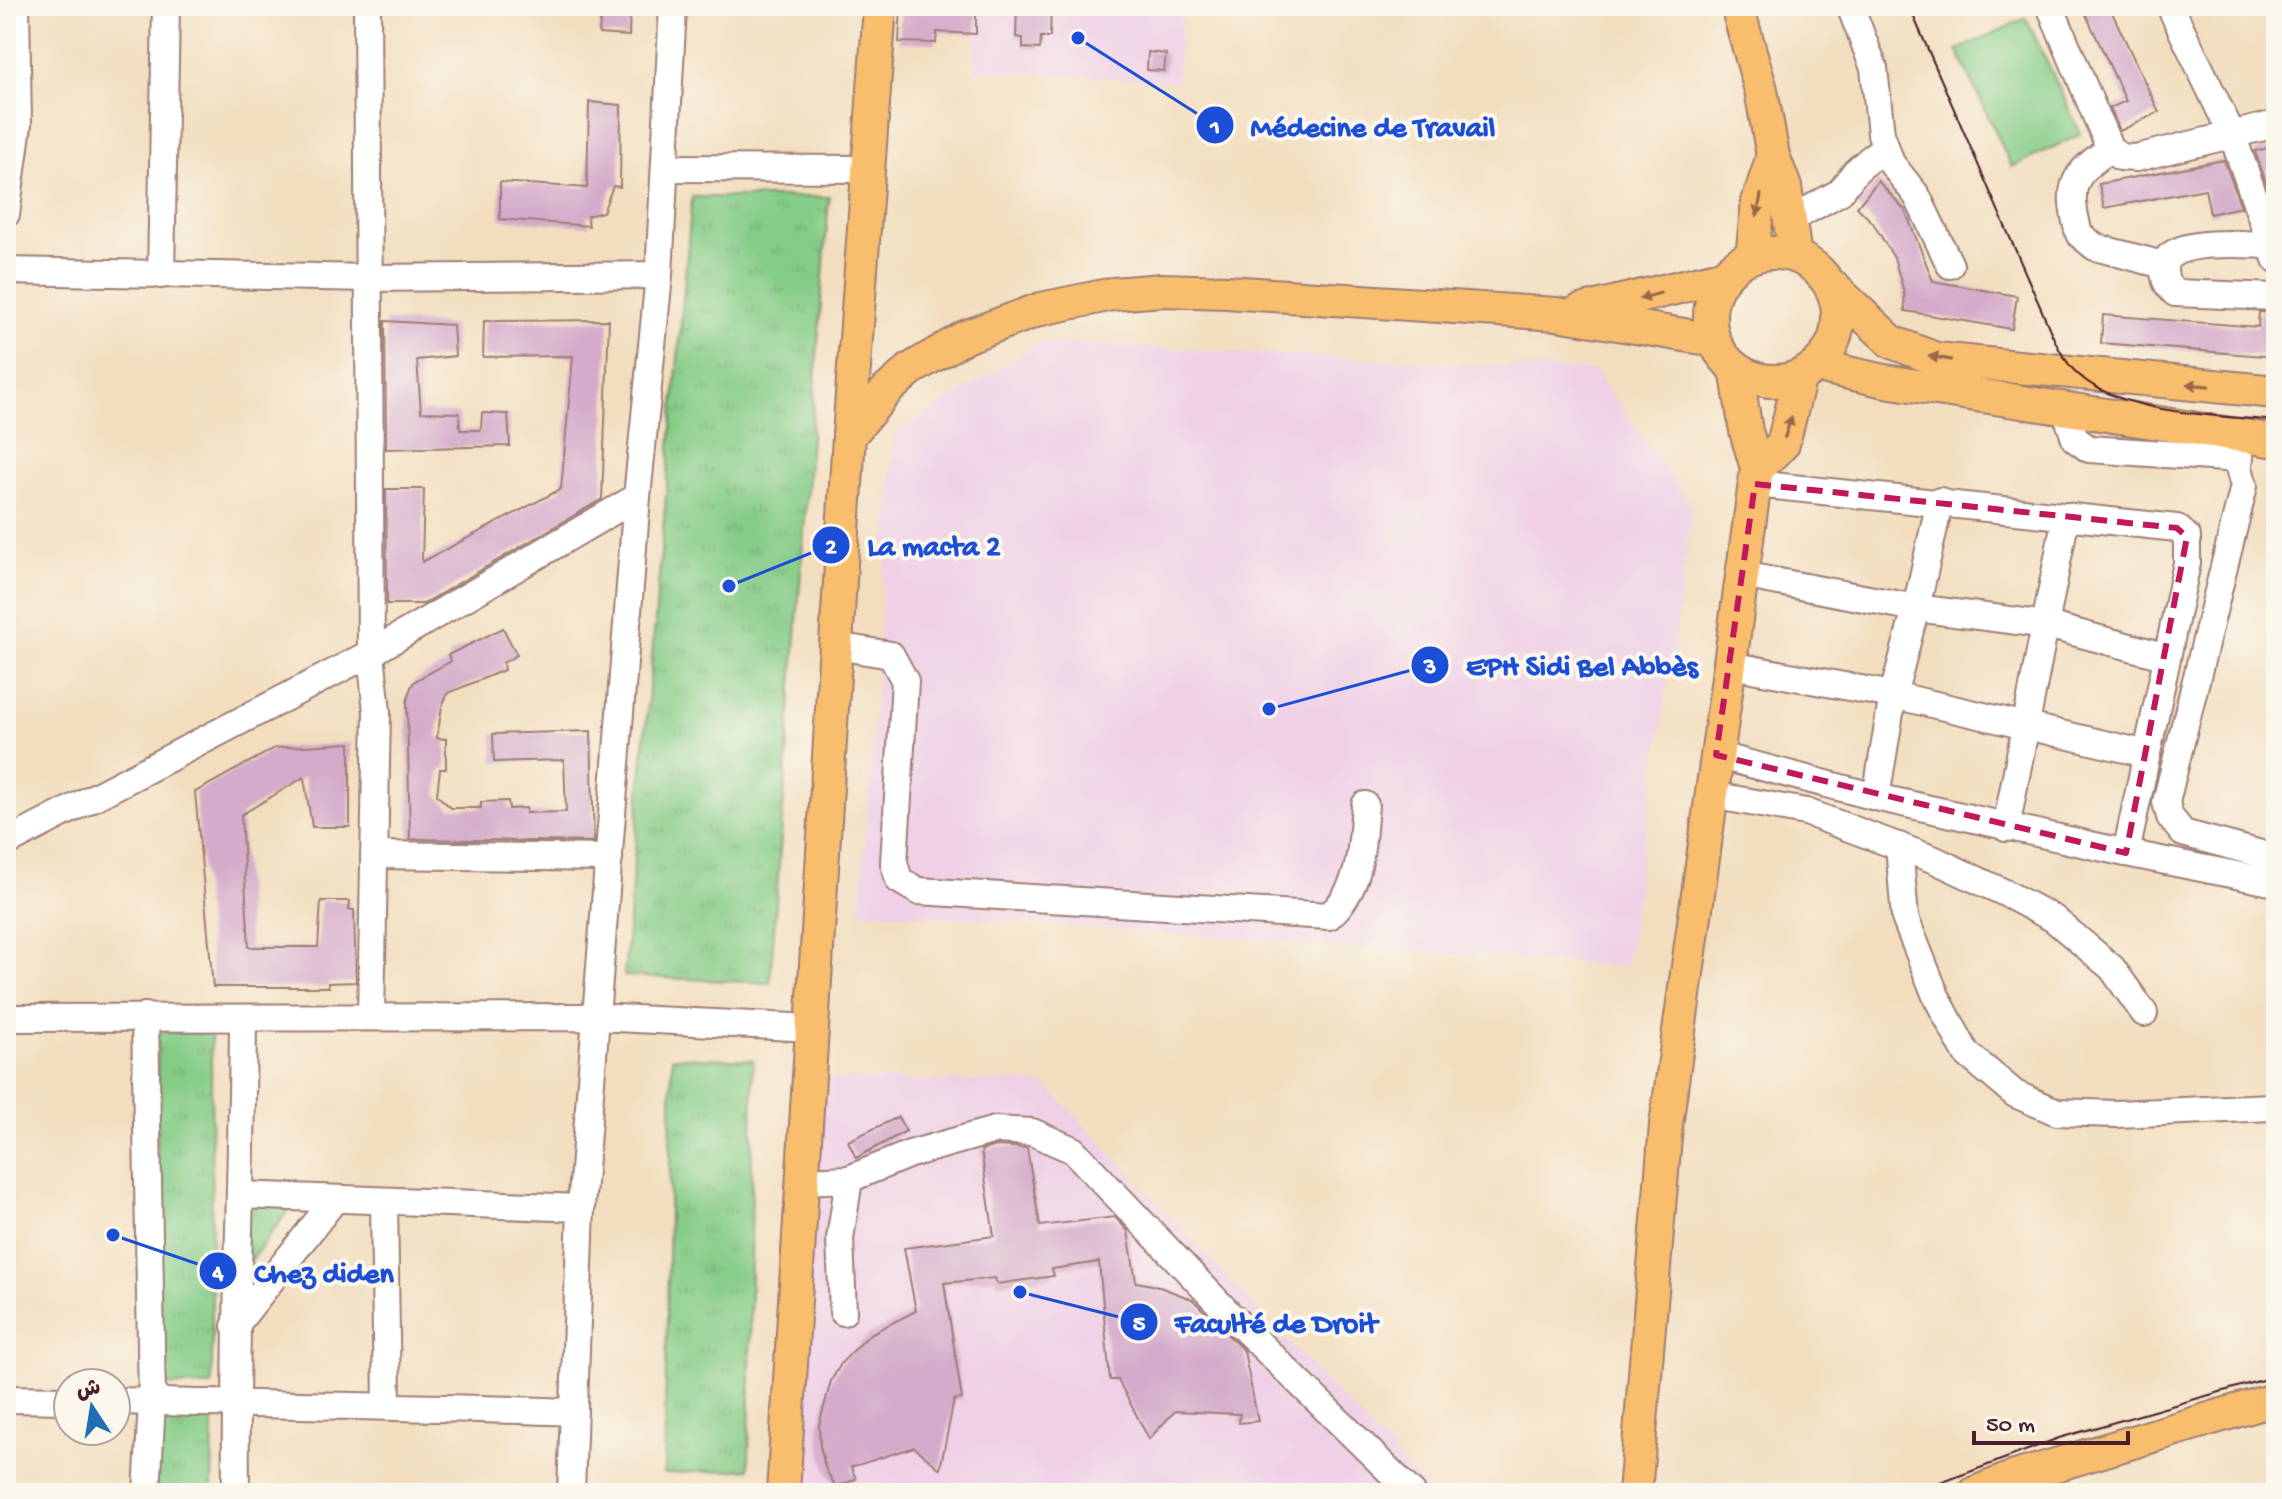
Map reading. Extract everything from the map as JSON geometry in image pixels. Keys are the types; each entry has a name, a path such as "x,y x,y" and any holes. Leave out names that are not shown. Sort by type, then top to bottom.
{"main road":[{"path":"783,1493 849,436 880,6"},
{"path":"1737,6 1761,90 1773,156 1785,187 1795,256"},
{"path":"1752,256 1758,202 1773,156"},
{"path":"1557,314 1624,303 1725,276 1752,256 1781,253 1795,256 1822,272 1831,285 1892,342 1936,359 2276,392"},
{"path":"1725,276 1711,306 1714,340 1722,356 1736,369 1767,381 1808,371 2065,408 2235,447 2276,441"},
{"path":"1756,476 1783,444 1808,371 1831,349 1838,328 1838,306 1831,285"},
{"path":"849,436 887,390 942,350 1007,320 1076,299 1162,290 1557,314 1714,340"},
{"path":"1635,1493 1666,1125 1756,476 1736,369"},
{"path":"1975,1493 2025,1473 2276,1399"}],"street":[{"path":"6,214 16,6"},
{"path":"161,275 166,6"},
{"path":"367,6 371,653 377,712 371,1016"},
{"path":"571,1493 581,1208 637,497 659,275 673,6"},
{"path":"1850,6 1874,68 1885,146 1891,163 1917,196 1950,265"},
{"path":"2050,6 2110,149 2120,157 2136,158 2233,137 2276,124"},
{"path":"2170,6 2233,137 2272,252 2183,246 2169,254 2163,265 2166,283 2175,293 2276,297"},
{"path":"1790,220 1840,192 1856,171 1885,146"},
{"path":"2110,149 2081,169 2073,181 2079,234 2095,247 2163,265"},
{"path":"666,168 868,169"},
{"path":"6,271 370,278 659,275"},
{"path":"2235,447 2244,486 2239,514 2166,802 2170,817 2183,833 2276,858"},
{"path":"1756,476 2177,528 2187,537 2187,563 2164,656 2126,853"},
{"path":"6,843 371,653 637,497"},
{"path":"1876,797 1893,695 1940,501"},
{"path":"2006,828 2066,516"},
{"path":"1742,575 1916,608 2047,625 2164,656"},
{"path":"836,646 891,655 905,681 894,863 899,880 918,891 1329,916 1345,901 1359,872 1365,805"},
{"path":"1730,665 1893,695 2147,754"},
{"path":"1716,755 2006,828 2276,883"},
{"path":"1711,795 1806,812 1935,860 2054,919 2112,968 2144,1013"},
{"path":"1899,846 1905,918 1936,996 1966,1053 2015,1094 2057,1112 2116,1114 2272,1107"},
{"path":"374,855 609,858"},
{"path":"145,1016 152,1402 147,1493"},
{"path":"6,1018 596,1017 812,1028"},
{"path":"236,1493 235,1326 241,1195 243,1019"},
{"path":"802,1181 849,1179 910,1154 995,1130 1032,1132 1073,1150 1229,1314 1412,1493"},
{"path":"843,1312 840,1239 849,1179"},
{"path":"241,1195 581,1208"},
{"path":"235,1326 335,1199"},
{"path":"384,1201 387,1404"},
{"path":"6,1399 52,1400"},
{"path":"132,1401 235,1406 387,1404 574,1412"}],"highlighted area":[{"path":"1755,484 2177,528 2187,537 2126,853 1716,755"}],"shaded area":[{"path":"979,6 1182,6 1177,82 974,70"},
{"path":"1040,342 1595,371 1693,508 1626,967 860,911 894,435"},
{"path":"824,1079 1031,1082 1048,1087 1431,1493 785,1493"}],"green space":[{"path":"2026,18 2081,134 2012,167 1957,50"},
{"path":"692,197 829,197 770,983 624,976"},
{"path":"158,1032 211,1033 212,1386 155,1385"},
{"path":"672,1057 753,1060 749,1469 664,1474"},
{"path":"244,1204 292,1206 245,1268"},
{"path":"153,1413 213,1413 212,1493 152,1493"}],"building":[{"path":"901,6 976,6 976,34 937,32 936,43 899,42"},
{"path":"1017,6 1051,6 1050,37 1041,37 1040,49 1023,48 1023,38 1016,37"},
{"path":"2082,6 2109,6 2159,112 2120,131 2110,108 2126,101"},
{"path":"601,7 630,7 629,36 599,34"},
{"path":"1148,52 1166,54 1164,71 1147,70"},
{"path":"589,102 621,105 620,187 613,186 603,212 587,216 589,226 500,219 500,182 587,188"},
{"path":"2276,146 2276,211 2255,151"},
{"path":"2224,160 2241,207 2210,214 2205,189 2104,208 2099,184"},
{"path":"1878,181 1905,210 1933,281 2017,296 2012,329 1905,311 1904,292 1894,258 1873,223 1857,207"},
{"path":"2259,312 2276,313 2276,357 2101,343 2103,315 2258,327"},
{"path":"609,320 602,499 423,604 387,604 386,489 424,489 422,562 561,489 573,356 483,357 484,321"},
{"path":"385,321 453,325 455,356 417,360 421,412 459,413 460,430 481,430 482,413 508,414 510,446 386,449"},
{"path":"503,628 517,655 503,663 504,670 448,693 442,706 437,738 446,739 446,769 440,769 437,795 451,808 481,808 481,802 508,801 509,809 526,808 526,813 566,812 564,760 494,762 493,734 591,731 594,842 410,839 407,702 411,687 415,681 451,661 448,655"},
{"path":"350,743 350,827 312,827 304,777 241,815 249,947 318,947 321,901 350,901 349,910 354,910 356,982 328,983 329,987 213,987 195,792 275,748"},
{"path":"898,1117 906,1131 856,1158 848,1141"},
{"path":"997,1146 1027,1148 1040,1226 1115,1217 1128,1231 1136,1282 1192,1299 1244,1351 1258,1421 1239,1423 1240,1414 1175,1411 1149,1439 1118,1380 1110,1380 1099,1262 1052,1269 1054,1276 997,1284 995,1278 944,1283 962,1399 954,1400 940,1469 914,1447 851,1467 856,1479 836,1487 826,1470 819,1425 831,1381 842,1362 870,1334 916,1311 904,1248 994,1236 981,1150"}],"tram line":[{"path":"1909,6 2053,337 2073,369 2098,388 2146,406 2276,421"},
{"path":"1914,1493 2059,1438 2276,1376"}],"place":[{"name":"Médecine de Travail","path":"1078,38"},
{"name":"La macta 2","path":"729,586"},
{"name":"EPH Sidi Bel Abbès","path":"1269,709"},
{"name":"Chez diden","path":"113,1235"},
{"name":"Faculté de Droit","path":"1020,1292"}]}
